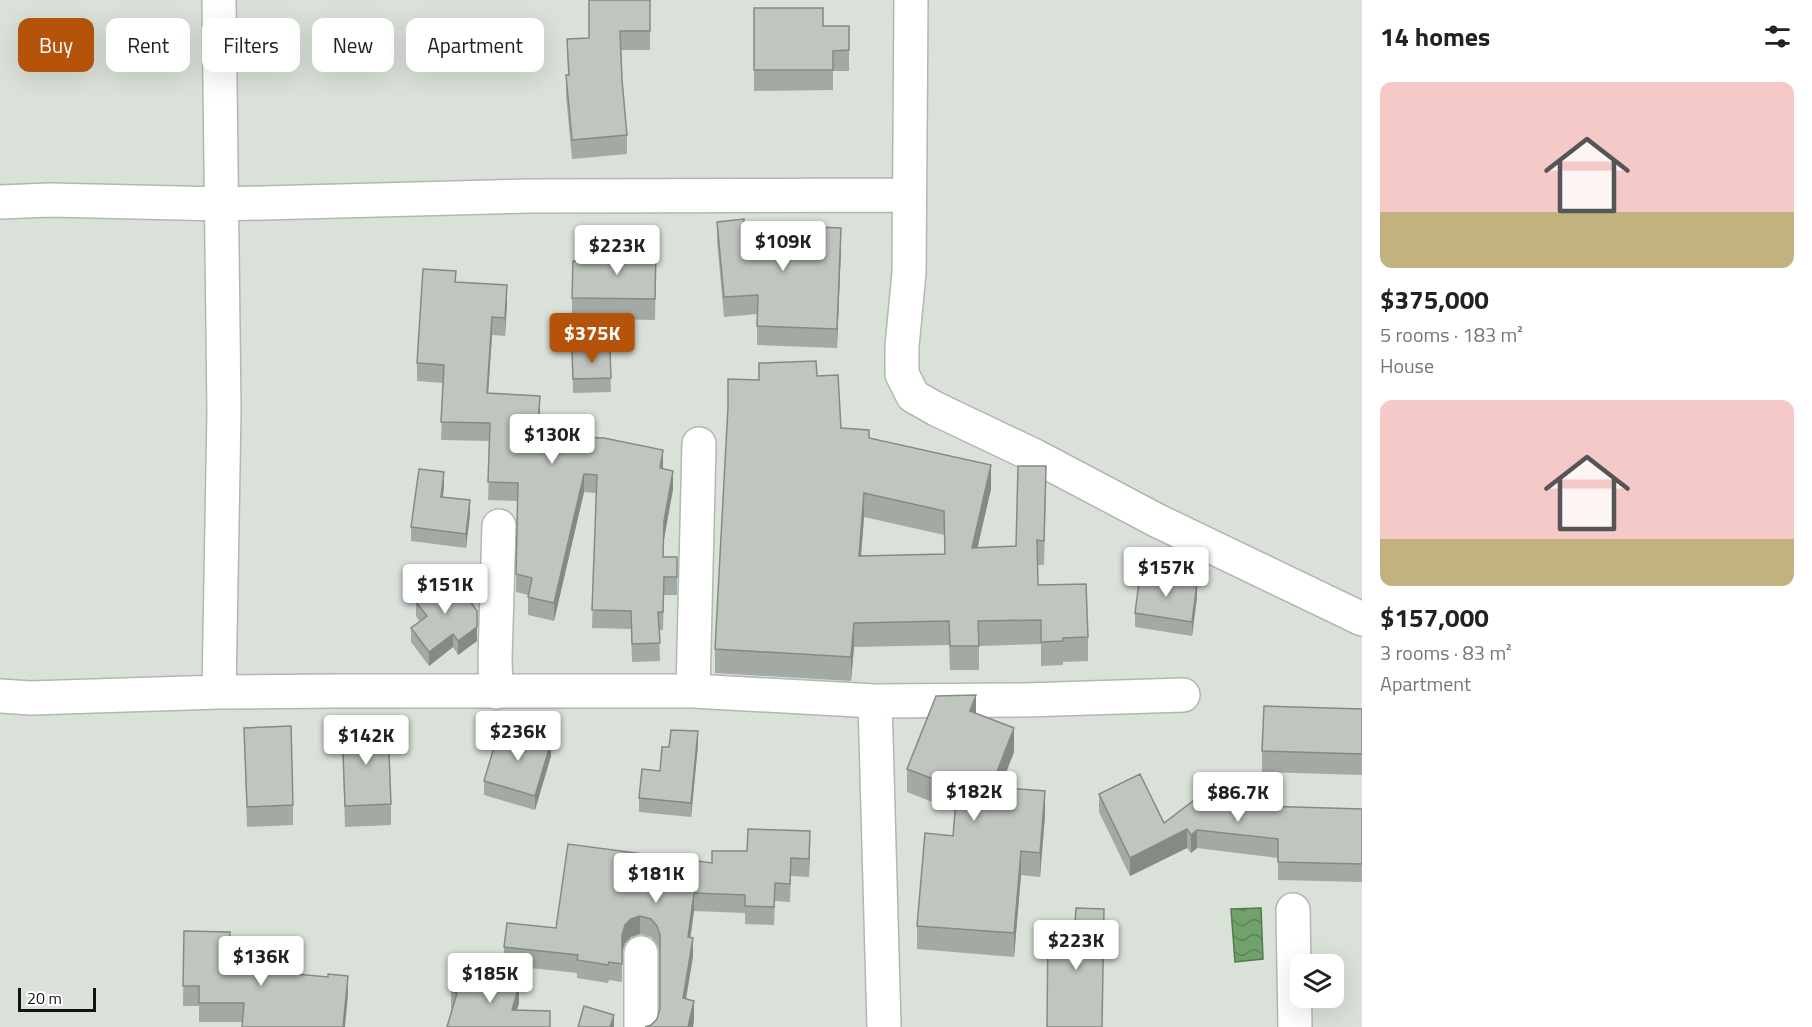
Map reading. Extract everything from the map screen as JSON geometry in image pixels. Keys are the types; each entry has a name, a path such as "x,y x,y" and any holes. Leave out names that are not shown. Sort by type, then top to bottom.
{"street":[{"path":"219,0 224,411 219,692"},
{"path":"911,0 909,273 902,346 903,374 913,396 1035,456 1158,521 1362,619"},
{"path":"0,202 50,200 222,204 529,196 909,195"},
{"path":"693,691 699,444"},
{"path":"496,692 499,526"},
{"path":"0,696 31,698 219,692 693,691 876,701 1025,700 1184,695"},
{"path":"876,701 884,1027"},
{"path":"1293,910 1295,1027"},
{"path":"641,953 641,1027"}],"water":[{"path":"1261,908 1263,959 1235,962 1231,909"}],"building":[{"path":"589,0 650,0 650,31 620,31 627,135 572,140 566,75 569,75 567,39 589,38"},
{"path":"754,8 823,8 823,26 849,26 849,50 833,51 833,70 754,70"},
{"path":"744,219 744,224 841,228 837,329 757,326 758,295 724,297 717,222"},
{"path":"620,247 656,248 655,299 572,298 573,261 620,262"},
{"path":"423,269 456,271 455,282 507,285 505,318 492,317 487,393 540,396 537,436 604,438 663,450 660,468 673,471 664,521 663,557 677,557 677,577 664,577 663,612 658,612 660,643 632,644 631,611 592,610 597,475 584,474 554,603 528,597 532,578 516,574 518,483 488,482 490,423 441,422 444,365 417,363"},
{"path":"610,350 611,378 573,379 572,351"},
{"path":"816,361 817,376 838,375 841,428 869,430 869,438 991,465 972,548 1016,546 1018,466 1046,466 1044,541 1037,540 1038,585 1086,584 1088,637 1041,642 1041,620 978,621 979,646 950,646 949,621 854,623 851,657 715,649 728,379 759,380 759,363","holes":["864,493 944,511 945,554 859,556"]},
{"path":"419,469 444,472 441,497 470,500 466,534 411,527"},
{"path":"1140,575 1197,583 1192,622 1135,613"},
{"path":"446,579 454,579 477,611 477,627 458,641 453,634 429,652 411,628 427,616 416,602"},
{"path":"976,695 970,711 1014,728 991,787 1045,791 1040,853 1021,851 1014,933 917,926 925,833 953,836 957,788 907,769 936,696"},
{"path":"1264,706 1362,709 1362,754 1262,751"},
{"path":"291,726 293,805 247,807 244,728"},
{"path":"388,726 391,804 345,806 342,727"},
{"path":"500,727 551,742 535,796 484,781"},
{"path":"671,730 698,731 691,803 639,798 642,769 660,771 662,747 669,747"},
{"path":"1140,774 1164,823 1214,785 1267,791 1265,806 1362,809 1362,864 1278,862 1278,839 1197,830 1191,835 1187,829 1130,858 1099,794"},
{"path":"748,829 810,831 809,859 791,858 790,884 775,883 774,907 745,906 745,895 694,893 688,937 693,938 683,998 694,1001 688,1027 645,1027 657,1019 660,1009 660,935 651,919 640,916 631,919 625,925 622,935 622,964 609,962 608,965 577,960 578,955 504,947 507,923 556,928 568,844 712,863 712,851 747,851"},
{"path":"1076,908 1104,909 1102,1027 1047,1027 1048,923 1075,923"},
{"path":"184,931 230,932 229,968 328,977 328,974 348,976 343,1027 242,1027 244,1003 199,1003 199,986 183,986"},
{"path":"458,967 519,985 512,1010 550,1011 550,1027 447,1027 457,993 451,991"},
{"path":"584,1006 614,1015 610,1027 578,1027"}]}
